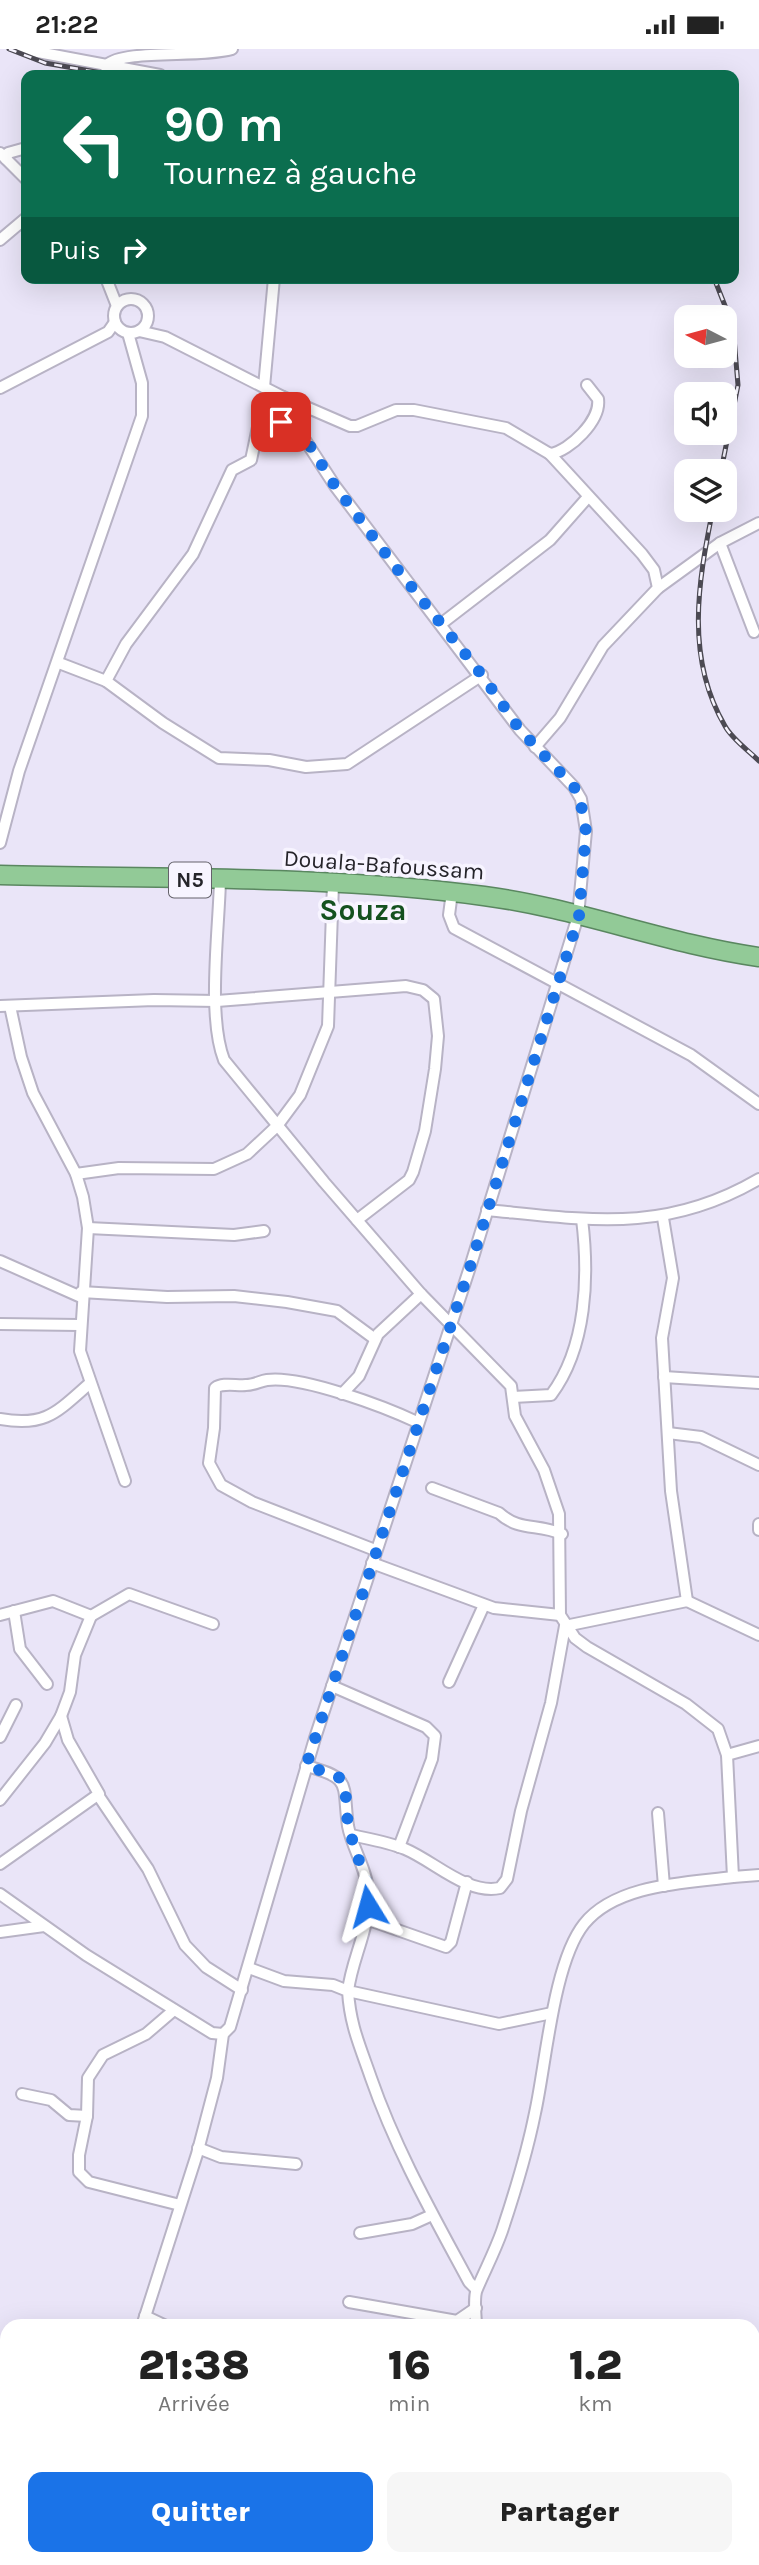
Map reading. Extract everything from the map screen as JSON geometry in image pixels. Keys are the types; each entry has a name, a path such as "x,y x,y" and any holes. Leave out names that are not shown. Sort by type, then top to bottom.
{"highway":[{"name":"Douala-Bafoussam","path":"0,876 220,880 452,891 488,896 759,957"}],"street":[{"path":"22,49 106,70 120,57 207,55 232,49"},
{"path":"21,149 3,156 21,174"},
{"path":"0,240 21,222"},
{"path":"0,388 108,333 115,322 117,306 110,284"},
{"path":"264,387 273,284"},
{"path":"0,843 19,771 59,663 142,416 144,401 134,332 148,316 144,305 128,299 117,306"},
{"path":"115,322 134,332 165,337 284,397 350,426 404,409 488,423 517,433 550,454 642,554 654,570 658,588"},
{"path":"550,454 566,449 595,417 598,399 587,385"},
{"path":"145,2319 198,2148 217,2078 223,2034 230,2027 242,1990 306,1766 374,1550 487,1210 579,916 586,831 580,799 564,776 535,747 335,486 295,422 284,397"},
{"path":"106,681 126,644 193,554 232,470 251,460 258,427 267,423 295,422"},
{"path":"441,624 550,540 589,497"},
{"path":"535,747 560,718 603,646 658,588 720,543 759,523"},
{"path":"720,543 754,632"},
{"path":"59,663 106,681 163,723 219,758 262,759 306,768 328,768 346,764 411,725 482,675"},
{"path":"220,880 217,1001 218,1037 224,1060 421,1294 507,1381 513,1397 515,1416 555,1496 562,1534 563,1620 551,1703 521,1811 507,1879 500,1888 492,1889 467,1882 399,1847 351,1835"},
{"path":"76,1174 118,1168 214,1169 247,1154 277,1126 300,1095 324,1039 329,1019 332,884"},
{"path":"452,891 449,915 454,928 691,1055 759,1104"},
{"path":"125,1481 80,1352 79,1325 88,1228 76,1174 33,1093 5,1006 154,1000 217,1001 412,986 428,993 434,999 438,1013 438,1036 429,1106 411,1178 357,1220"},
{"path":"487,1210 582,1219 663,1218 722,1198 759,1179"},
{"path":"663,1218 673,1278 663,1321 672,1513 687,1601"},
{"path":"513,1397 551,1395 573,1351 586,1273 582,1219"},
{"path":"88,1228 234,1235 264,1231"},
{"path":"0,1261 81,1295 234,1296 337,1311 375,1339"},
{"path":"342,1394 359,1376 375,1339 421,1294"},
{"path":"0,1324 79,1325"},
{"path":"664,1377 759,1383"},
{"path":"374,1550 252,1502 221,1485 209,1463 214,1428 213,1395 219,1385 278,1381 342,1394 388,1408 416,1422"},
{"path":"0,1419 26,1423 36,1421 65,1405 89,1384"},
{"path":"668,1433 701,1437 759,1465"},
{"path":"432,1488 499,1513 508,1521 527,1528 544,1526 562,1534"},
{"path":"759,1524 759,1530"},
{"path":"372,1563 484,1605 515,1613 563,1620 687,1601 759,1635"},
{"path":"0,1800 45,1743 61,1716 71,1692 75,1655 91,1616 129,1594 213,1624"},
{"path":"0,1615 53,1601 91,1616"},
{"path":"449,1682 484,1605"},
{"path":"14,1611 20,1650 47,1683"},
{"path":"563,1620 587,1647 706,1717 718,1729 727,1755 733,1877"},
{"path":"332,1686 426,1727 435,1736 432,1759 399,1847"},
{"path":"0,1737 16,1705"},
{"path":"61,1716 60,1723 99,1790 98,1795 148,1869 185,1945 206,1967 242,1990"},
{"path":"727,1755 759,1746"},
{"path":"306,1766 330,1772 342,1781 347,1794 351,1835 368,1888 366,1919 358,1956 351,1967 348,1991 350,2022 383,2115 432,2215 469,2282 476,2289"},
{"path":"0,1864 98,1795"},
{"path":"658,1812 664,1886"},
{"path":"476,2319 476,2289 485,2277 501,2234 523,2161 535,2112 552,2013 573,1942 584,1924 622,1899 664,1886 759,1875"},
{"path":"366,1919 446,1947 450,1942 467,1882"},
{"path":"0,1894 44,1926 174,2010 212,2033 223,2034"},
{"path":"0,1932 44,1926"},
{"path":"249,1968 284,1980 333,1985 348,1991 499,2024 552,2013"},
{"path":"174,2010 146,2034 103,2055 88,2078 87,2116 79,2155 79,2172 89,2182 180,2205"},
{"path":"22,2094 51,2100 69,2115 87,2116"},
{"path":"198,2148 221,2157 296,2164"},
{"path":"360,2233 412,2224 432,2215"},
{"path":"349,2302 446,2319"},
{"path":"460,2319 476,2308"}],"railway":[{"path":"9,49 45,63 85,70"},
{"path":"716,284 733,326 738,385 723,459"},
{"path":"711,522 703,564 698,619 704,674 712,700 728,731 759,761"}],"district":[{"name":"Souza","path":"363,910"}],"route":[{"path":"281,422 295,422 335,486 482,675 520,730 574,787 584,813 586,831 579,916 471,1264 374,1550 306,1766 338,1776 345,1786 348,1827 368,1888 368,1906"}]}
